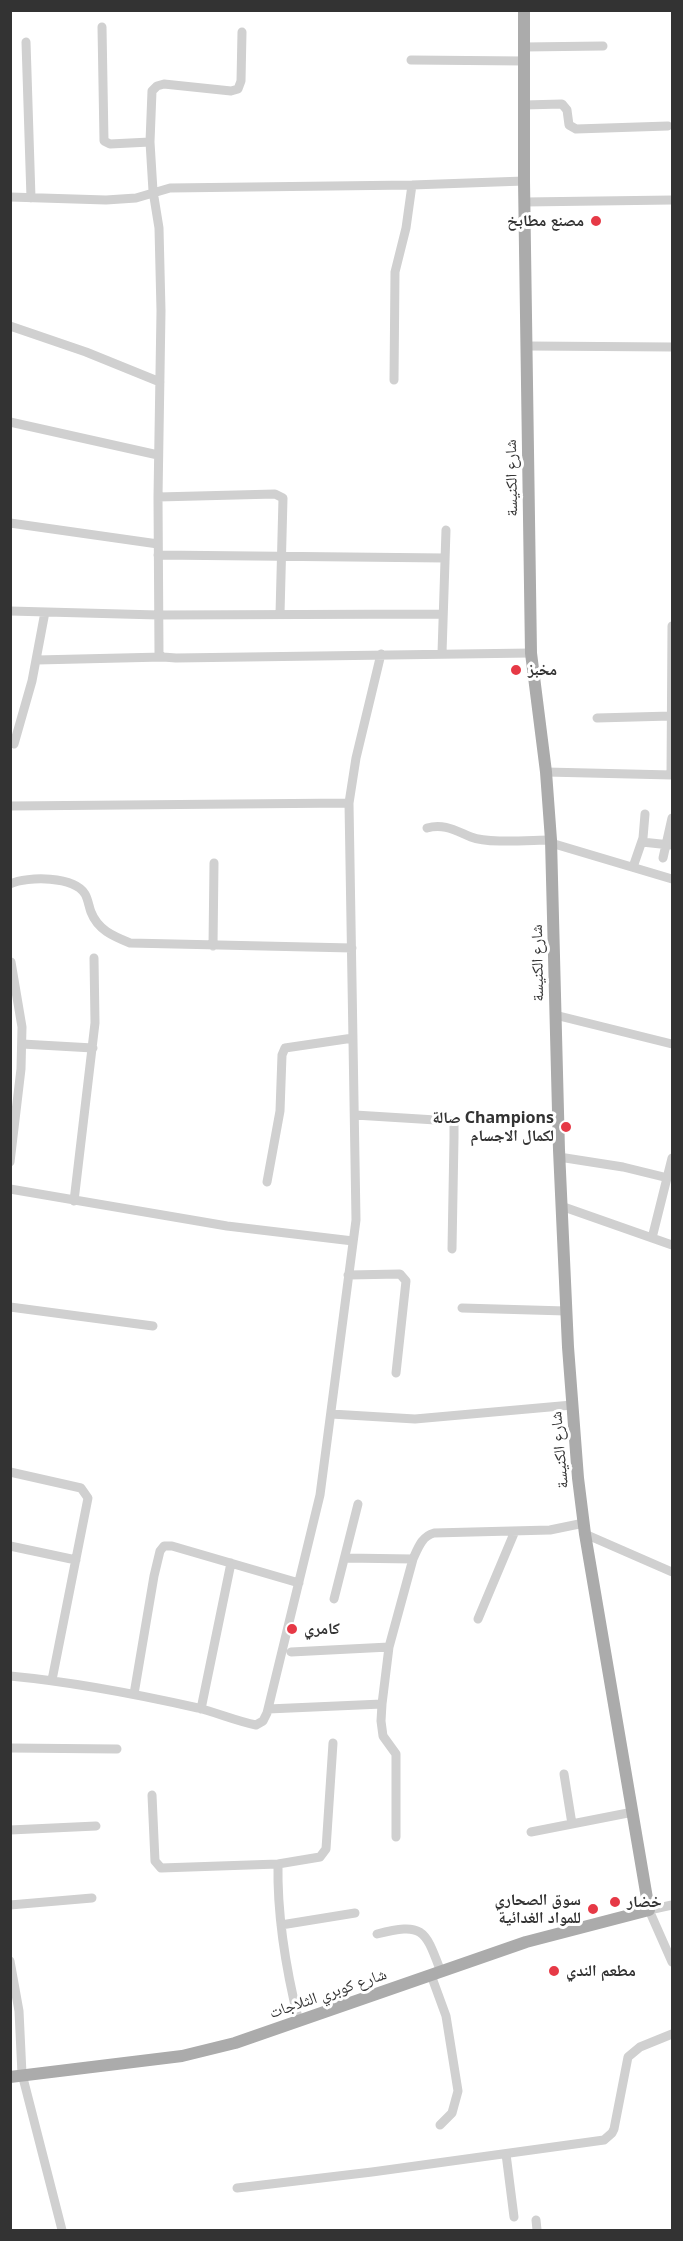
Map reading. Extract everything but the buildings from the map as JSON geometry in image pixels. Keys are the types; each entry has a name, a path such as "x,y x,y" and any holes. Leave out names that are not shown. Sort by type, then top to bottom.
{"main road":[{"name":"شارع الكنيسة","path":"524,10 524,181 531,653 546,772 551,842 559,1157 572,1405 585,1528 649,1910"},
{"name":"شارع كوبري الثلاجات","path":"16,2075 182,2056 235,2043 540,1938 649,1910"}],"street":[{"path":"102,27 104,141 110,144 150,142"},
{"path":"164,657 159,654 158,615 161,311 159,228 153,191 150,142 152,91 164,84 231,91 238,88 241,81 242,32"},
{"path":"26,42 31,198"},
{"path":"524,47 603,46"},
{"path":"411,60 524,61"},
{"path":"524,105 562,104 567,110 569,125 576,129 668,126"},
{"path":"10,197 106,200 136,198 153,191 170,188 524,181"},
{"path":"394,381 395,272 406,228 412,185"},
{"path":"525,202 672,200"},
{"path":"10,326 86,352 160,382"},
{"path":"528,346 672,346"},
{"path":"10,422 158,455"},
{"path":"158,497 280,495 284,502 280,614"},
{"path":"10,523 158,544"},
{"path":"442,653 446,530"},
{"path":"158,555 446,558"},
{"path":"10,611 158,615 443,614"},
{"path":"14,744 37,660 45,612"},
{"path":"546,772 672,775 672,626"},
{"path":"37,660 531,653"},
{"path":"10,1676 52,1680 134,1694 201,1709 256,1725 263,1721 268,1709 320,1495 356,1220 349,803 356,758 381,654"},
{"path":"597,718 671,716"},
{"path":"10,806 349,803"},
{"path":"633,867 642,842 645,814"},
{"path":"663,858 669,845 672,818"},
{"path":"427,828 452,828 472,838 485,840 551,842 672,879"},
{"path":"642,842 669,845"},
{"path":"213,946 214,863"},
{"path":"10,884 25,879 55,879 77,887 85,894 94,921 102,929 130,943 352,948"},
{"path":"75,1201 93,1048 96,1001 94,958"},
{"path":"10,1162 21,1069 19,1004 11,962"},
{"path":"555,1015 672,1044"},
{"path":"267,1182 280,1111 282,1055 285,1048 353,1038"},
{"path":"21,1044 93,1048"},
{"path":"355,1115 452,1121 454,1125 452,1249"},
{"path":"559,1157 623,1167 668,1178"},
{"path":"652,1238 672,1158"},
{"path":"10,1189 227,1226 353,1241"},
{"path":"561,1206 672,1245"},
{"path":"348,1275 400,1274 406,1281 396,1372"},
{"path":"10,1307 153,1326"},
{"path":"462,1308 566,1311"},
{"path":"332,1414 414,1419 572,1405"},
{"path":"10,1472 81,1488 88,1498 52,1680"},
{"path":"334,1599 358,1504"},
{"path":"396,1838 396,1754 383,1736 382,1704 389,1647 413,1559 421,1543 431,1533 585,1528 672,1572"},
{"path":"478,1619 515,1531"},
{"path":"10,1545 76,1560"},
{"path":"134,1694 154,1576 160,1551 164,1546 299,1583"},
{"path":"345,1558 413,1559"},
{"path":"201,1709 231,1563"},
{"path":"291,1652 389,1647"},
{"path":"268,1709 382,1704"},
{"path":"152,1795 155,1861 161,1868 278,1864 314,1858 324,1854 333,1743"},
{"path":"10,1748 117,1749"},
{"path":"564,1774 572,1824"},
{"path":"531,1832 633,1812"},
{"path":"10,1830 96,1826"},
{"path":"278,1864 281,1925 287,1971 298,2022"},
{"path":"10,1905 92,1898"},
{"path":"672,1905 649,1910 672,1962"},
{"path":"281,1925 355,1913"},
{"path":"378,1934 403,1928 418,1930 429,1940 446,2016 458,2091 452,2114 440,2125"},
{"path":"10,1961 19,2011 16,2075 62,2230"},
{"path":"237,2188 597,2142 609,2137 614,2129 628,2057 640,2047 672,2034"},
{"path":"506,2154 514,2217"},
{"path":"536,2220 537,2230"}],"place":[{"name":"مصنع مطابخ","path":"596,221"},
{"name":"مخبز","path":"516,670"},
{"name":"صالة Champions لكمال الاجسام","path":"566,1127"},
{"name":"كامري","path":"292,1629"},
{"name":"خضار","path":"615,1902"},
{"name":"سوق الصحاري للمواد الغدائية","path":"593,1909"},
{"name":"مطعم الندي","path":"554,1971"}]}
